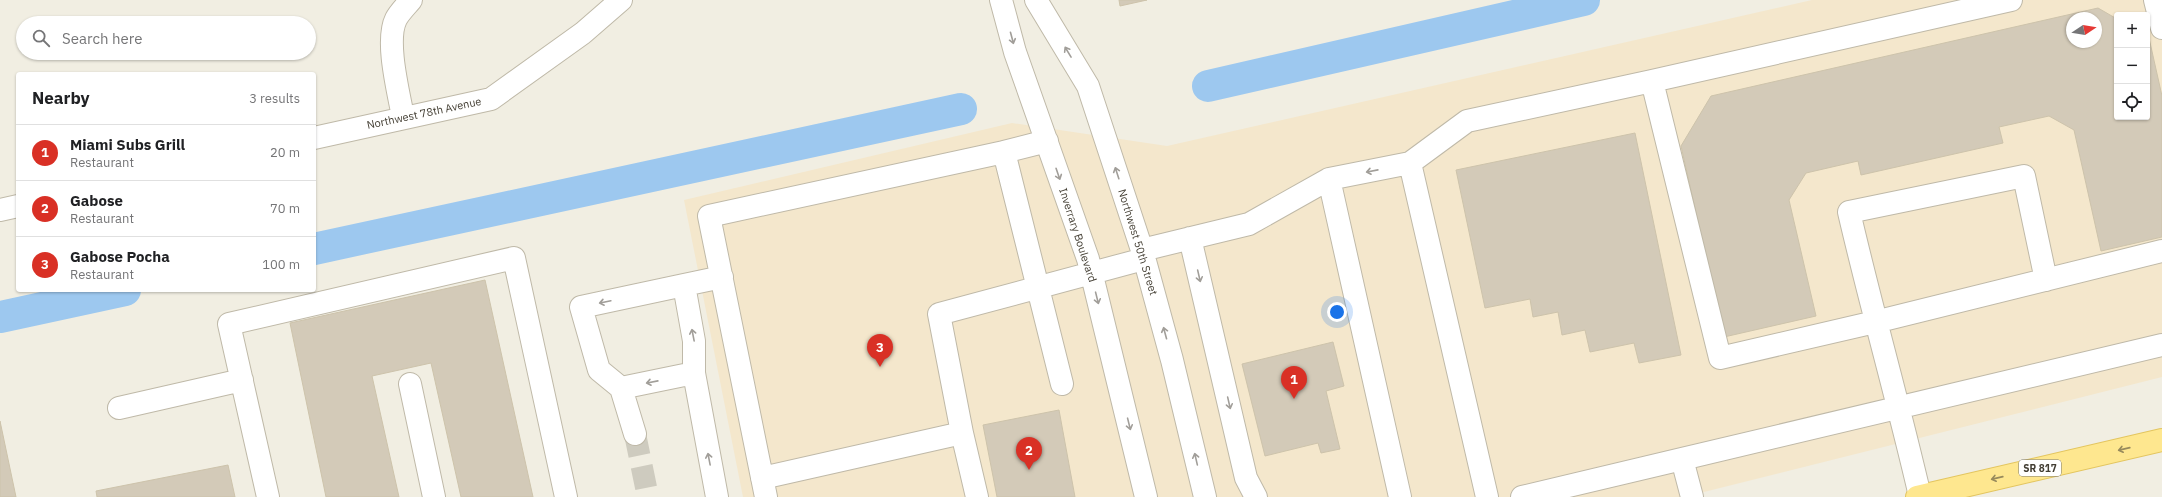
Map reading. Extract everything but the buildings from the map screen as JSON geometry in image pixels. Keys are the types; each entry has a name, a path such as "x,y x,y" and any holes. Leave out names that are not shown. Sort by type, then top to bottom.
{"main road":[{"name":"SR 817","path":"1919,497 2162,440"}],"street":[{"path":"403,117 394,67 392,42 395,20 411,0"},
{"name":"Northwest 78th Avenue","path":"316,138 491,98 583,33 621,0"},
{"name":"Inverrary Boulevard","path":"1001,0 1015,52 1092,274 1146,497"},
{"name":"Northwest 50th Street","path":"1036,0 1088,86 1143,255 1172,360 1205,497"},
{"path":"977,497 962,433 939,314 1092,274 1190,238 1249,224 1330,179 1410,163 1467,121 2011,0"},
{"path":"2155,0 2162,28"},
{"path":"1652,81 1720,358 1875,322 2162,251"},
{"path":"962,433 764,488 709,216 1046,142"},
{"path":"1004,152 1062,384"},
{"path":"1410,163 1487,497"},
{"path":"1919,497 1900,408 1875,322 1848,212 2024,176 2046,280"},
{"path":"1330,179 1400,497"},
{"path":"0,210 16,206"},
{"path":"1190,238 1246,478 1256,497"},
{"path":"268,497 229,324 514,258 566,497"},
{"path":"635,434 622,388 599,370 581,307 722,277"},
{"path":"684,285 694,341 694,374 717,497"},
{"path":"1522,497 2162,345"},
{"path":"622,388 694,374"},
{"path":"119,408 242,380"},
{"path":"410,384 434,497"},
{"path":"1682,459 1692,497"}],"shaded area":[{"path":"1812,0 2162,0 2162,377 1684,497 743,497 684,200 1012,123 1167,146"}],"waterway":[{"path":"1208,86 1584,0"},
{"path":"316,249 961,109"},
{"path":"0,317 116,292"}],"tunnel":[{"path":"635,434 648,497"}],"place":[{"name":"Gabose Pocha","path":"880,367"},
{"name":"Miami Subs Grill","path":"1294,399"},
{"name":"Gabose","path":"1029,470"}]}
